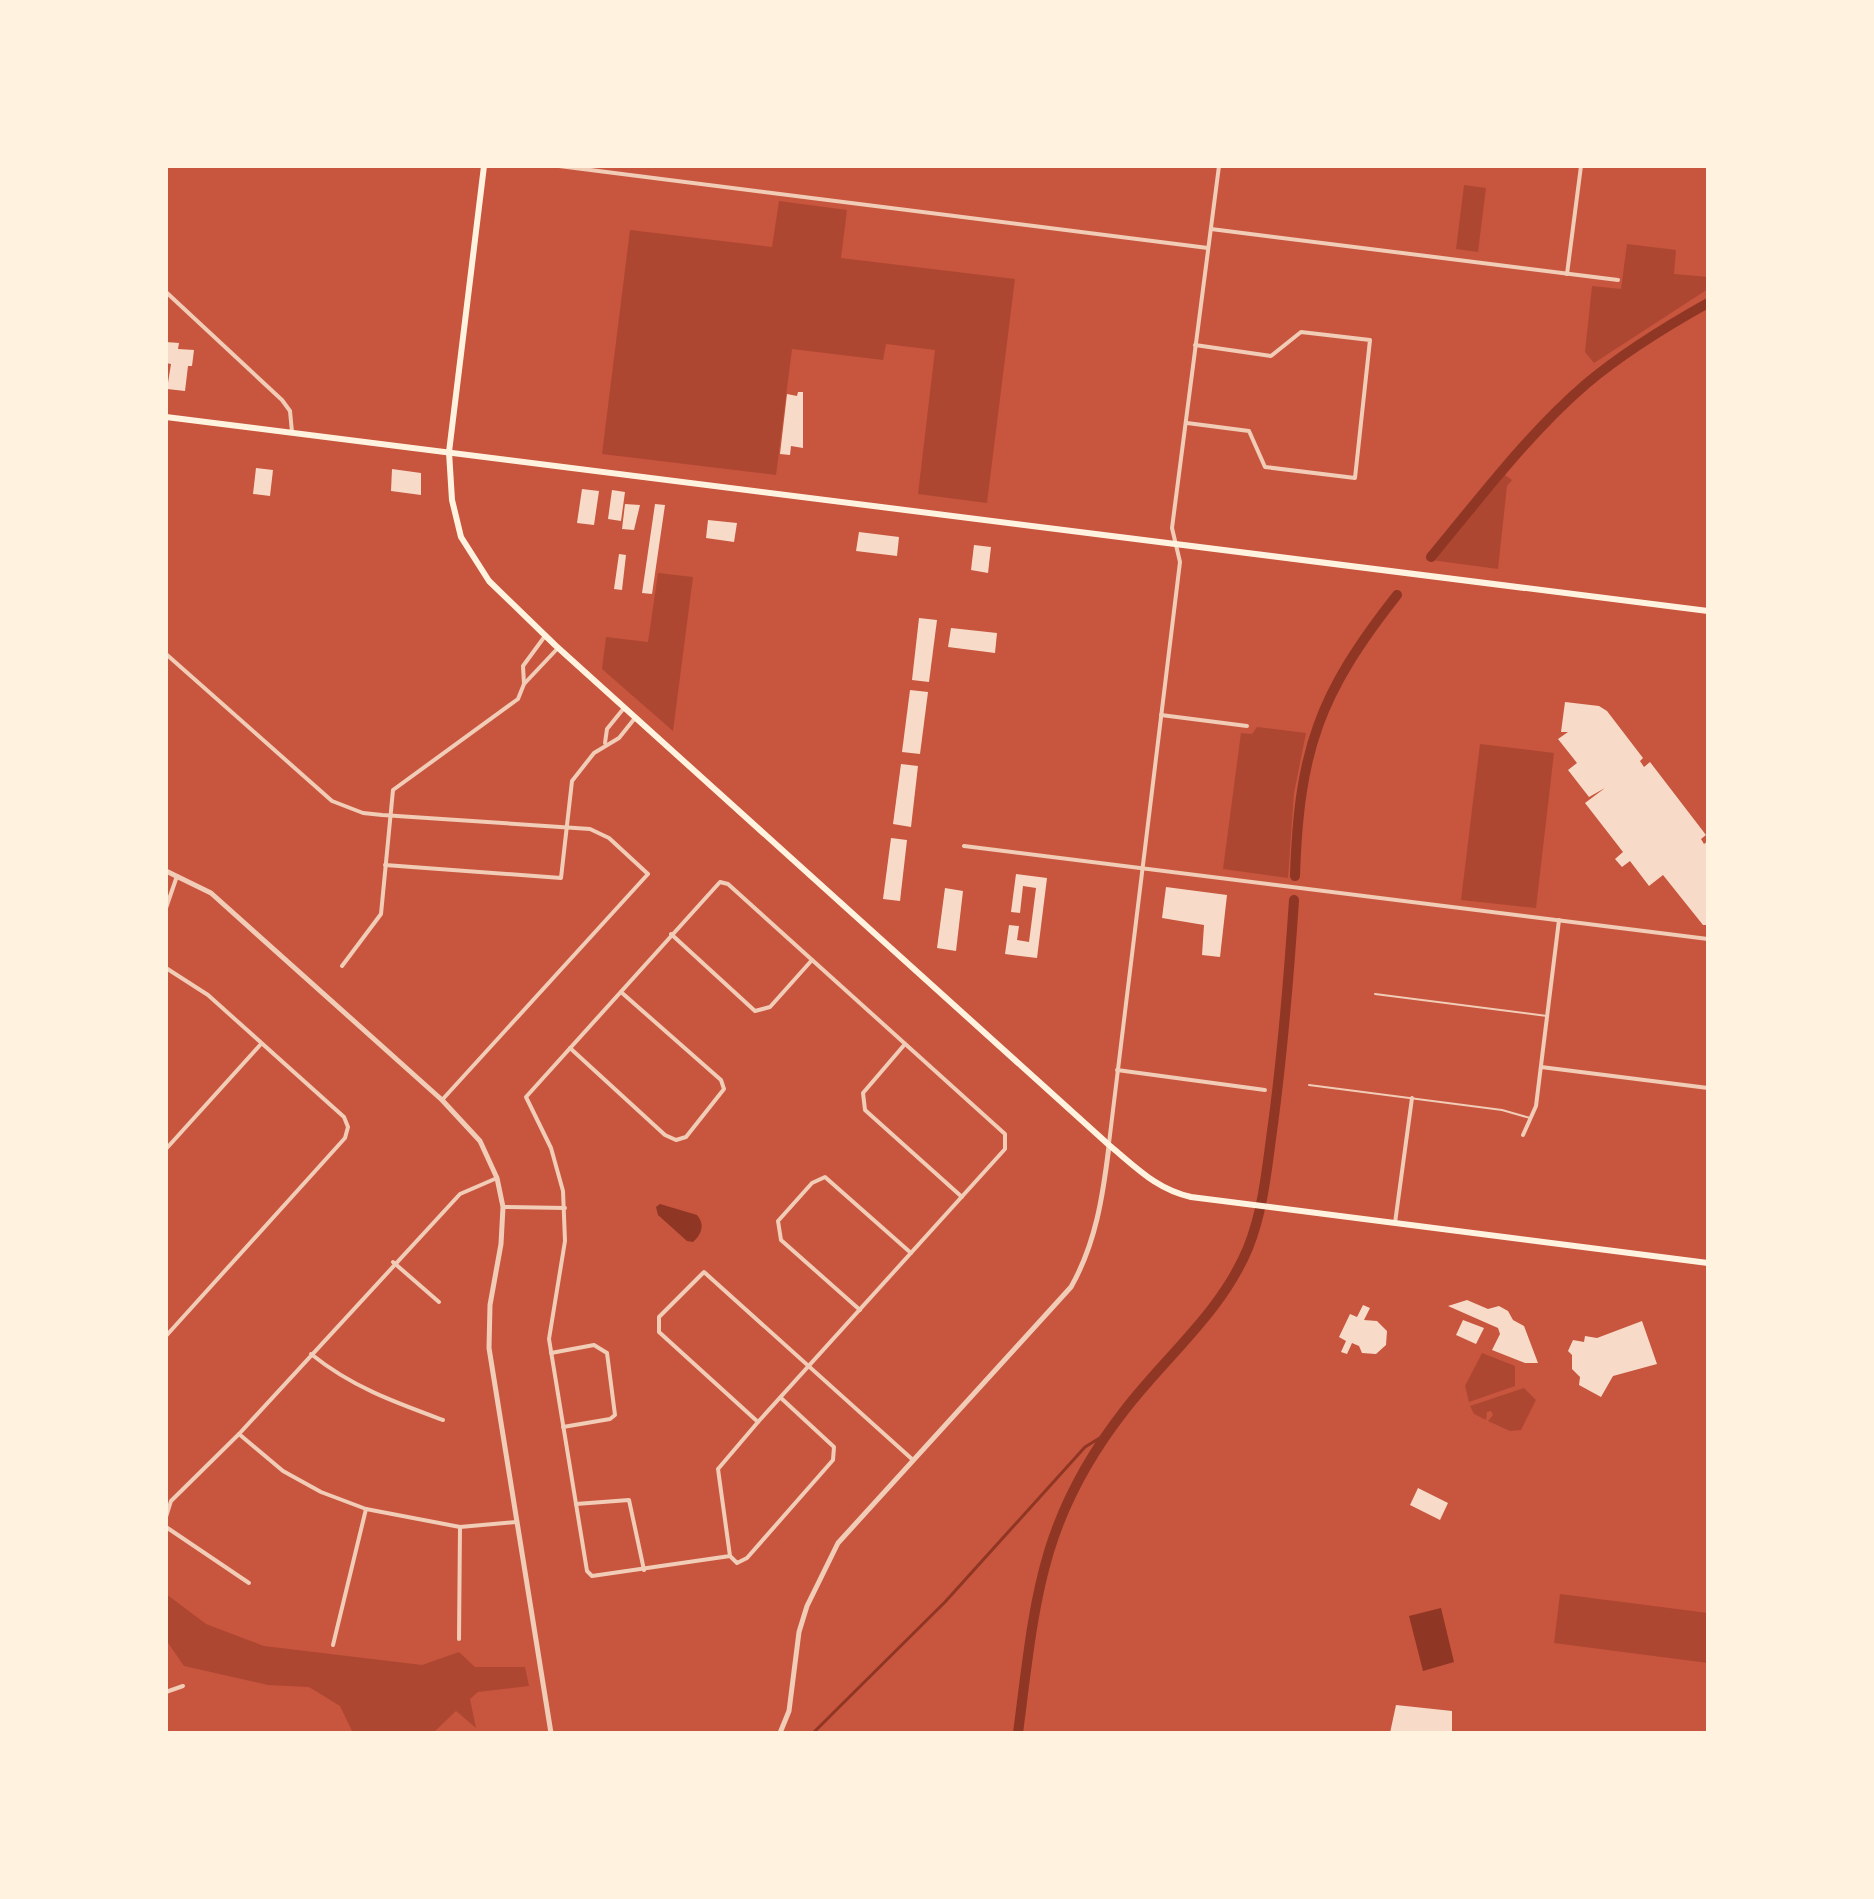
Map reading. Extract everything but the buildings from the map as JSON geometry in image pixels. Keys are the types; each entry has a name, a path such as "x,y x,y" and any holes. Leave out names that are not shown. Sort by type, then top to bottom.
{"main road":[{"path":"484,166 449,452 452,500 461,537 489,581 558,648 1109,1145 1168,1192 1708,1263"},
{"path":"166,417 1708,611"}],"street":[{"path":"559,166 1208,248"},
{"path":"780,1733 789,1711 799,1632 838,1543 1071,1287 1087,1260 1095,1232 1109,1145 1180,562 1172,528 1219,166"},
{"path":"1567,274 1581,166"},
{"path":"1211,229 1618,280"},
{"path":"166,292 282,400 290,411 292,434"},
{"path":"1186,423 1249,431 1265,467 1355,478 1370,340 1301,332 1271,356 1195,345"},
{"path":"524,684 523,666 545,636"},
{"path":"342,966 381,914 388,816 393,790 518,699 524,684 558,648"},
{"path":"166,654 332,801 363,813 388,816 590,829 609,838 648,874 442,1100"},
{"path":"605,743 607,729 624,707"},
{"path":"1161,715 1247,726"},
{"path":"385,865 561,878 572,781 605,743 619,738 635,718"},
{"path":"964,846 1708,939"},
{"path":"166,871 211,893 442,1100 480,1141 497,1178 503,1207 501,1244 490,1305 489,1348 551,1733"},
{"path":"166,908 177,874"},
{"path":"730,1556 592,1576 587,1571 551,1353 550,1326 565,1241 565,1208 551,1148 526,1097 720,882 728,884 1005,1134 1007,1140 1005,1149 758,1422 718,1469 730,1556 737,1563 747,1558 833,1460 834,1447 781,1398"},
{"path":"1523,1135 1531,1118 1541,1067 1559,920"},
{"path":"671,934 755,1011 770,1007 812,960"},
{"path":"166,968 208,995 344,1117 348,1127 345,1138 166,1336"},
{"path":"570,1048 665,1135 676,1140 686,1137 724,1089 721,1080 621,992"},
{"path":"166,1149 261,1044"},
{"path":"905,1044 863,1093 865,1110 962,1197"},
{"path":"1541,1067 1708,1088"},
{"path":"1117,1070 1265,1090"},
{"path":"1395,1223 1412,1098"},
{"path":"860,1310 781,1240 778,1221 803,1193 825,1177 911,1253"},
{"path":"166,1517 171,1501 239,1434 393,1262 460,1194 497,1178"},
{"path":"503,1207 565,1208"},
{"path":"393,1262 439,1302"},
{"path":"758,1422 659,1332 659,1317 704,1272 914,1461"},
{"path":"551,1353 594,1345 607,1353 615,1415 610,1419 563,1427"},
{"path":"311,1354 340,1378 373,1395 443,1420"},
{"path":"239,1434 283,1471 321,1492 366,1509 460,1527 517,1522"},
{"path":"576,1504 629,1500 644,1570"},
{"path":"333,1645 366,1509"},
{"path":"166,1527 249,1583"},
{"path":"459,1639 460,1527"},
{"path":"166,1692 183,1686"}],"lane":[{"path":"1375,994 1548,1016"},
{"path":"1309,1085 1502,1110 1531,1118"}],"shaded area":[{"path":"1464,185 1486,188 1478,252 1456,249"},
{"path":"779,201 847,210 841,258 1015,279 987,503 918,494 935,350 886,344 883,360 792,349 776,475 602,454 630,230 772,247"},
{"path":"1627,244 1676,250 1674,274 1708,277 1708,289 1594,363 1585,352 1592,286 1621,289"},
{"path":"1505,475 1512,480 1507,486 1498,569 1431,560"},
{"path":"658,573 693,577 673,731 602,669 606,637 648,642"},
{"path":"1257,727 1306,733 1294,793 1288,878 1223,869 1241,733 1252,734"},
{"path":"1480,744 1554,753 1536,908 1461,900"},
{"path":"660,1204 697,1215 701,1222 699,1236 693,1242 687,1241 658,1215 656,1207"},
{"path":"1482,1353 1515,1366 1515,1386 1469,1402 1465,1386"},
{"path":"1524,1388 1536,1400 1521,1430 1510,1431 1488,1421 1493,1415 1491,1411 1487,1412 1486,1420 1474,1414 1470,1406"},
{"path":"166,1594 206,1624 264,1646 422,1665 459,1652 475,1667 525,1667 529,1686 478,1692 470,1699 476,1728 456,1711 433,1733 353,1733 340,1706 309,1687 268,1685 184,1666 166,1640"},
{"path":"1560,1594 1708,1613 1708,1663 1554,1643"},
{"path":"1441,1608 1454,1662 1423,1671 1409,1616"}],"waterway":[{"path":"1431,557 1505,467 1565,403 1630,351 1708,303"},
{"path":"1295,876 1302,793 1318,725 1349,663 1397,595"},
{"path":"1018,1733 1037,1602 1058,1526 1074,1489 1124,1411 1223,1293 1248,1248 1258,1218 1277,1096 1294,900"},
{"path":"813,1733 945,1602 1085,1447 1108,1433"}]}
